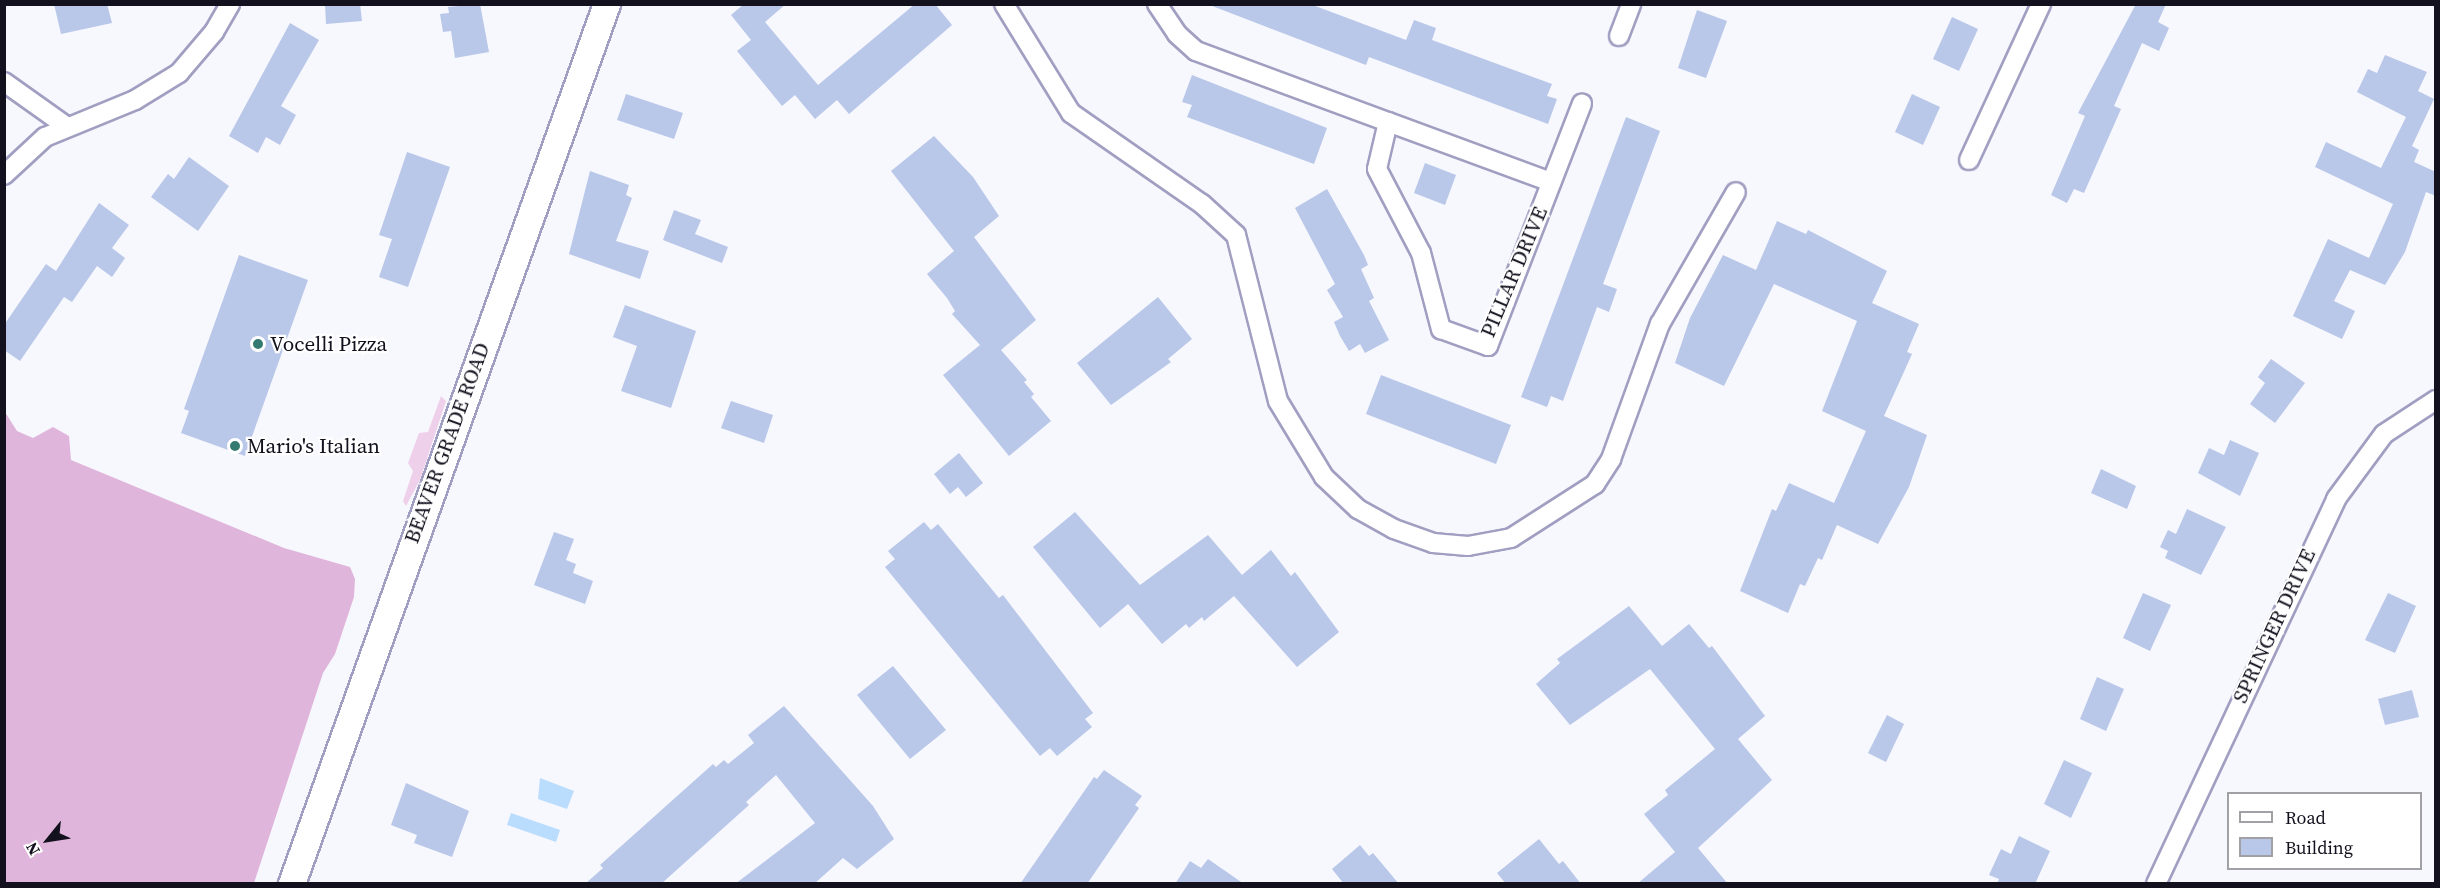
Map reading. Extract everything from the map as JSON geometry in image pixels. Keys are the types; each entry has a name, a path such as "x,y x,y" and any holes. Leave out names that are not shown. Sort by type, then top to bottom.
{"main road":[{"name":"BEAVER GRADE ROAD","path":"292,884 607,4"}],"street":[{"path":"4,175 27,150 66,126 135,100 170,79 196,55 230,4"},
{"path":"1004,4 1071,113 1202,204 1236,235 1278,401 1300,442 1334,488 1394,529 1433,543 1468,546 1511,538 1595,484 1611,459 1665,314 1736,192"},
{"path":"1157,4 1177,34 1196,51 1551,182"},
{"path":"1620,36 1631,4"},
{"path":"1969,160 2041,4"},
{"path":"4,82 66,126"},
{"name":"PILLAR DRIVE","path":"1388,122 1377,169 1421,253 1441,329 1488,346 1582,104"},
{"name":"SPRINGER DRIVE","path":"2156,884 2336,499 2384,435 2436,400"}],"shaded area":[{"path":"441,396 446,401 420,480 406,506 403,501 413,471 408,463 419,433 428,432"},
{"path":"5,412 17,431 33,438 53,427 69,436 71,460 284,548 350,567 355,579 354,597 335,654 323,673 254,883 5,883"}],"water":[{"path":"540,778 574,791 567,809 538,799"},
{"path":"511,813 560,830 556,842 507,825"}],"building":[{"path":"54,4 107,4 112,23 61,34"},
{"path":"325,4 360,4 362,21 326,24"},
{"path":"480,4 489,52 455,58 451,31 443,32 440,14 449,13 448,7"},
{"path":"744,4 786,4 765,22 818,85 915,4 935,4 952,25 849,114 837,100 815,119 795,95 782,106 737,51 751,40 731,15"},
{"path":"1207,4 1310,4 1406,40 1414,20 1436,28 1432,40 1552,84 1547,96 1557,99 1548,124 1369,57 1366,65"},
{"path":"2136,4 2166,4 2158,22 2169,28 2159,51 2142,43 2114,106 2121,109 2084,193 2074,189 2067,203 2051,195 2085,116 2078,113"},
{"path":"1697,10 1727,21 1706,78 1678,68"},
{"path":"1952,17 1978,29 1959,71 1933,59"},
{"path":"290,23 319,40 281,106 296,115 280,145 266,137 258,153 229,136"},
{"path":"2385,55 2427,72 2418,91 2434,99 2412,146 2419,150 2414,162 2436,172 2436,196 2426,192 2405,252 2385,285 2350,270 2334,301 2355,311 2342,339 2293,316 2328,239 2369,258 2393,204 2315,167 2326,142 2381,168 2406,117 2357,92 2368,69 2377,73"},
{"path":"1192,75 1327,128 1314,164 1187,117 1192,105 1182,102"},
{"path":"626,94 683,113 674,139 617,120"},
{"path":"1912,94 1940,107 1923,145 1895,132"},
{"path":"1626,117 1660,131 1603,284 1617,289 1609,312 1597,307 1563,401 1551,396 1547,407 1521,397"},
{"path":"934,136 973,177 999,216 974,237 1036,320 1001,350 1027,380 1024,382 1034,394 1031,397 1051,421 1009,456 943,375 980,345 952,314 955,311 947,298 927,274 954,251 891,171"},
{"path":"407,152 450,167 408,287 379,277 392,239 379,235"},
{"path":"189,157 229,186 198,231 151,197 168,174 174,179"},
{"path":"1425,163 1456,175 1445,205 1414,193"},
{"path":"590,171 629,185 626,195 632,198 616,241 649,251 640,279 569,254"},
{"path":"1327,189 1364,255 1368,265 1361,269 1374,298 1369,301 1389,340 1365,353 1360,344 1349,351 1340,336 1334,322 1343,317 1327,290 1335,284 1295,208"},
{"path":"99,203 129,225 112,248 125,258 112,277 97,266 72,302 64,297 20,361 4,350 4,325 46,264 56,271"},
{"path":"674,210 701,220 695,234 728,247 722,263 663,240"},
{"path":"1777,221 1806,234 1808,230 1887,271 1872,303 1919,324 1907,352 1912,354 1884,416 1927,435 1909,487 1878,544 1837,525 1822,560 1818,558 1805,586 1800,584 1788,613 1740,591 1772,509 1776,511 1789,483 1834,503 1866,431 1822,411 1857,321 1774,284 1724,386 1675,363 1690,318 1723,255 1756,270"},
{"path":"239,255 308,280 245,456 181,433 189,411 184,409"},
{"path":"1158,297 1192,339 1168,359 1171,362 1111,405 1077,363"},
{"path":"625,305 696,331 671,408 621,391 637,346 613,337"},
{"path":"2271,359 2305,383 2275,423 2250,404 2265,383 2258,377"},
{"path":"1381,375 1511,425 1496,464 1366,414"},
{"path":"731,401 773,415 764,443 721,428"},
{"path":"2230,440 2259,453 2240,496 2198,473 2209,448 2224,455"},
{"path":"959,453 983,483 966,497 958,487 950,494 934,474"},
{"path":"2101,469 2136,486 2127,509 2091,493"},
{"path":"2187,509 2226,527 2201,575 2165,558 2168,551 2160,547 2168,530 2176,534"},
{"path":"1075,512 1140,585 1208,535 1242,575 1271,550 1291,576 1295,572 1339,632 1297,667 1234,596 1204,621 1202,617 1189,628 1186,624 1162,644 1128,604 1100,628 1033,547"},
{"path":"924,522 931,530 938,524 999,598 1003,595 1093,713 1085,719 1092,727 1057,756 1050,748 1040,756 885,567 895,559 888,551"},
{"path":"554,532 574,539 566,560 576,564 573,573 593,581 585,604 534,585"},
{"path":"2143,593 2171,605 2150,651 2123,638"},
{"path":"2388,593 2416,606 2395,653 2365,640"},
{"path":"1629,606 1662,646 1689,624 1709,648 1712,646 1765,716 1738,739 1772,780 1698,848 1728,884 1637,884 1675,852 1644,814 1668,795 1665,790 1715,749 1650,669 1570,725 1536,684 1560,663 1557,659"},
{"path":"893,666 946,730 910,759 857,695"},
{"path":"2097,677 2124,689 2106,731 2080,719"},
{"path":"2412,690 2419,717 2385,725 2378,699"},
{"path":"784,706 873,806 894,839 857,869 843,858 814,884 735,884 815,823 776,775 746,802 749,805 661,884 585,884 603,868 600,865 713,764 716,767 724,760 728,764 754,743 748,735"},
{"path":"1887,715 1904,724 1886,762 1868,753"},
{"path":"2064,760 2092,773 2071,818 2044,804"},
{"path":"1104,770 1142,796 1135,805 1139,808 1087,884 1020,884 1094,777 1097,779"},
{"path":"406,783 469,811 452,857 414,843 417,835 391,825"},
{"path":"2019,836 2050,851 2035,884 1997,884 1999,879 1989,875 2001,849 2011,854"},
{"path":"1539,839 1559,864 1563,861 1581,884 1506,884 1497,873"},
{"path":"1360,845 1369,856 1373,853 1399,884 1344,884 1332,869"},
{"path":"1208,859 1244,884 1175,884 1190,861 1201,868"}],"place":[{"name":"Vocelli Pizza","path":"258,344"},
{"name":"Mario's Italian","path":"235,446"}]}
